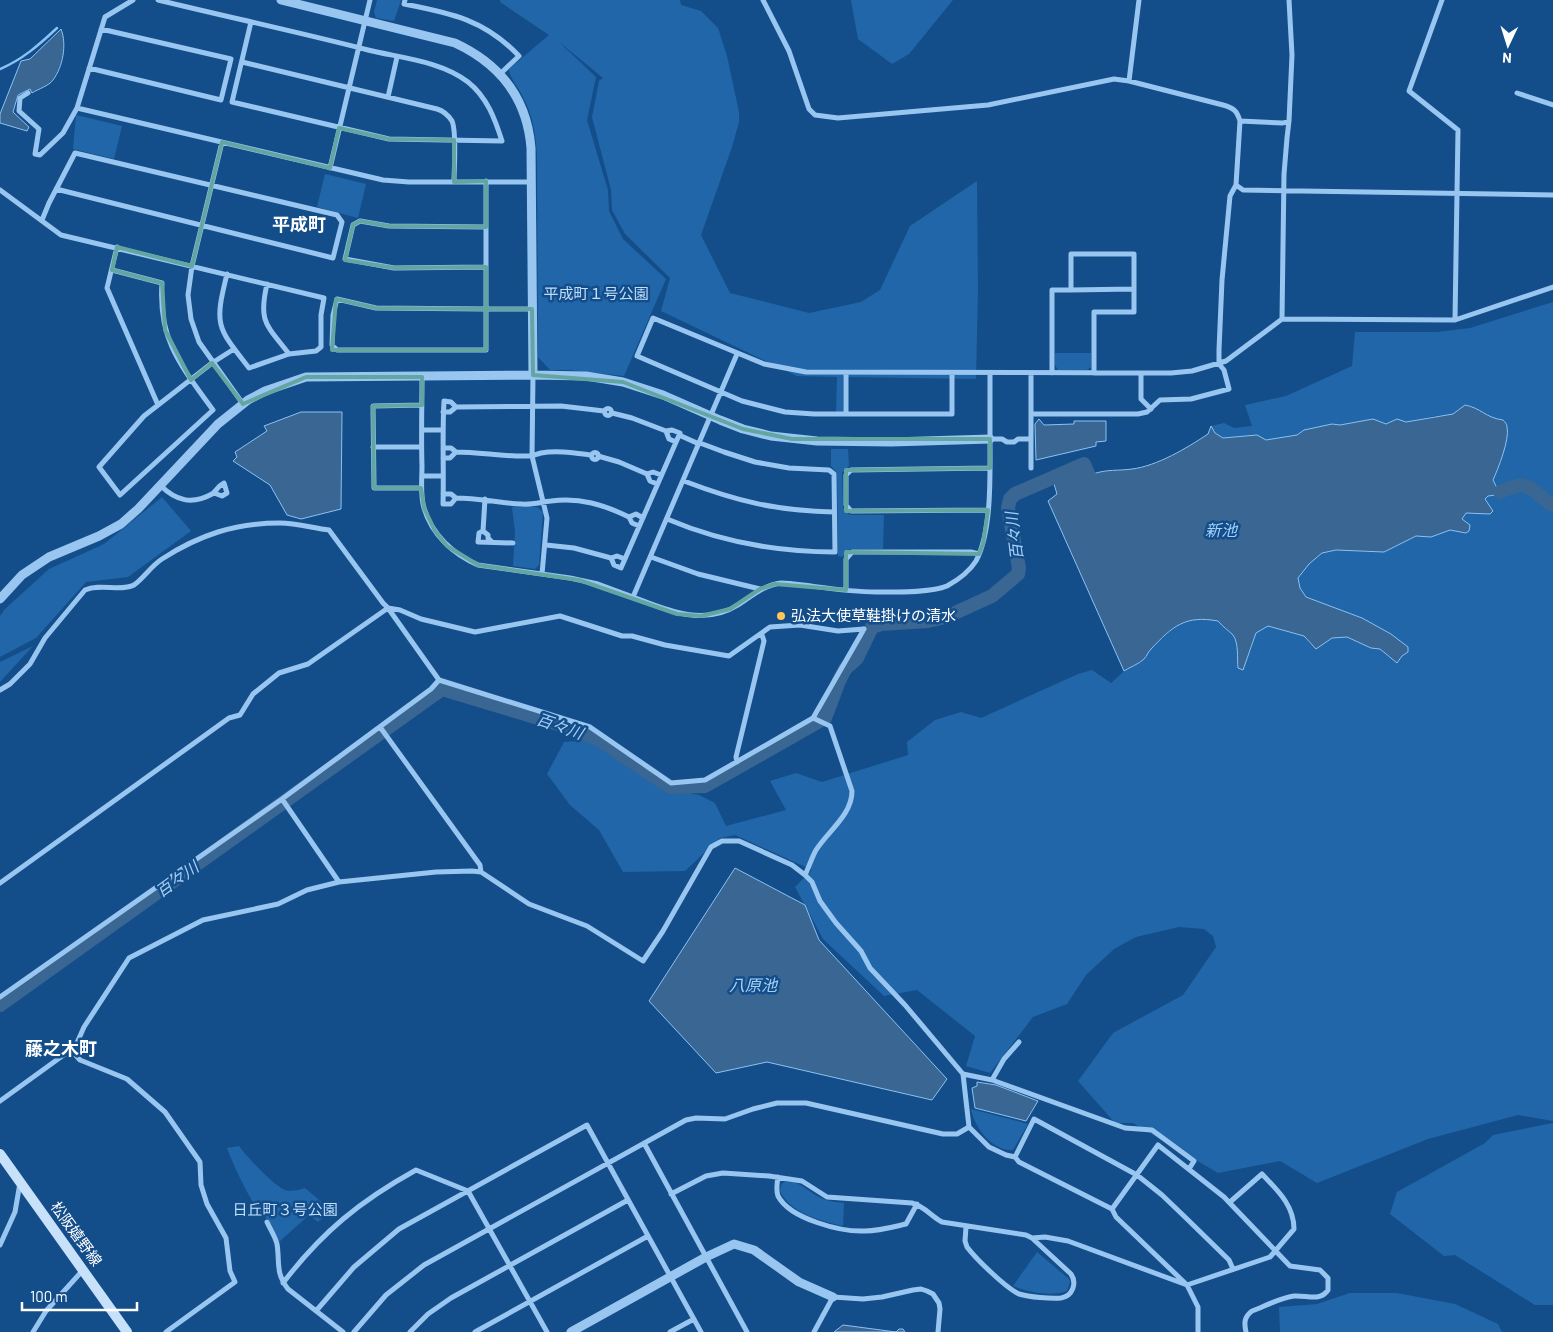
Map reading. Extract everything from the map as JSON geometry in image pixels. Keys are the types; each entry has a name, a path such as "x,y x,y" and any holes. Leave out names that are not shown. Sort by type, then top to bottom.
{"main road":[{"name":"松阪嬉野線","path":"0,1154 127,1332"}],"street":[{"path":"28,93 20,98 18,111 39,129 36,154 42,153 63,133 77,108 105,17 133,0"},
{"path":"158,0 443,68 468,82 480,94 494,118 502,141 389,139 232,102 250,22"},
{"path":"281,0 455,43 476,53 500,74 516,97 526,119 530,137 533,375 532,456 547,518 542,574"},
{"path":"330,168 370,0"},
{"path":"405,0 404,4 451,14 471,21 501,39 518,56 500,74"},
{"path":"763,0 789,51 809,109 815,115 838,118 988,105 1114,79 1233,108 1238,113 1240,121 1236,185 1230,196 1220,305 1219,364 1224,370 1229,390 1191,399 1160,400 1151,409 1138,414 1031,414"},
{"path":"1128,81 1139,0"},
{"path":"1282,318 1286,138 1289,121 1292,55 1289,0"},
{"path":"1442,0 1409,92 1458,130 1455,320"},
{"path":"89,68 221,100 231,59 101,29"},
{"path":"388,97 397,57"},
{"path":"242,62 444,112 452,123 454,182"},
{"path":"1517,93 1553,106"},
{"path":"77,108 383,180 531,182"},
{"path":"1240,121 1283,124 1289,121"},
{"path":"222,142 192,266 188,295 190,319 199,342 212,363 243,404"},
{"path":"42,220 48,203 75,154 337,215 342,222 333,258 56,190"},
{"path":"486,181 486,227 486,267 486,309 486,350 337,350 332,345 333,315 337,300 386,308 486,309 532,308"},
{"path":"1236,185 1243,190 1553,195"},
{"path":"0,190 61,235 117,247 192,266 227,274 324,298 321,310 321,347 316,351 289,354 249,368 222,332 219,307 227,274"},
{"path":"486,227 389,226 360,221 353,225 345,259 394,268 486,267"},
{"path":"117,247 107,288 158,405"},
{"path":"1071,290 1071,254 1134,254 1134,312 1094,312 1094,373"},
{"path":"112,270 162,283 161,311 165,330 176,357 191,380 213,410 120,494 99,467 144,416 191,380 212,363 234,349"},
{"path":"267,284 262,306 264,321 289,354"},
{"path":"952,374 952,414 785,412 742,400 637,356 653,318 737,354 764,364 795,371 952,374 1182,372 1226,361 1282,318 1455,320 1553,287"},
{"path":"1052,373 1052,290 1134,289"},
{"path":"633,597 737,354"},
{"path":"846,373 846,414"},
{"path":"422,377 421,488 424,508 435,531 447,546 465,559 478,565 570,578 598,584 677,614 701,616 730,609 760,589 775,584 786,583 874,592 943,588 965,574 979,554 988,510 990,373"},
{"path":"1031,373 1031,468"},
{"path":"1141,373 1140,400 1151,409"},
{"path":"0,598 22,575 48,556 99,536 121,524 218,424 243,404 265,391 306,377 586,376 623,382 663,395 711,417 754,432 792,440 904,442 1002,439 1007,442 1014,442 1018,439 1031,439"},
{"path":"456,498 450,504 443,504 444,402 451,402 456,406 576,407 604,411 609,408 612,413 632,418 666,432 672,430 680,433 621,568 614,566 611,558"},
{"path":"421,488 374,488 373,406 422,405"},
{"path":"444,412 450,412 456,406"},
{"path":"422,430 443,430"},
{"path":"666,432 669,439 676,442"},
{"path":"667,519 706,534 746,545 782,550 835,552 834,474 829,470 789,468 755,462 678,435"},
{"path":"373,447 421,447"},
{"path":"443,448 451,448 456,452 532,456 540,453 557,452 591,455 596,452 598,456 619,462 647,474 653,472 661,475"},
{"path":"443,458 450,458 456,452"},
{"path":"988,510 851,511 846,505 846,476 851,470 990,468"},
{"path":"647,474 650,481 657,484"},
{"path":"422,476 443,476"},
{"path":"684,481 717,494 750,503 800,511 834,512"},
{"path":"160,485 172,495 186,501 214,493"},
{"path":"443,494 451,494 456,498 485,499 522,504 569,500 584,501 599,504 629,517 632,523 639,526"},
{"path":"483,532 485,499"},
{"path":"629,517 636,514 643,518"},
{"path":"0,690 10,684 30,664 45,638 85,590 92,587 126,587 133,585 159,560 181,547 209,534 245,525 282,523 329,530 388,608 439,680 590,727 671,783 705,780 813,718 864,629 838,630 800,625 770,627 762,635 728,656 665,645 632,636 622,636 560,616 475,632 421,619 400,610 388,608 308,664 279,673 253,694 240,715 229,718 0,883"},
{"path":"483,532 479,533 478,542 513,543"},
{"path":"483,532 488,534 488,538 492,542"},
{"path":"546,545 574,548 611,558 617,556 625,559"},
{"path":"846,590 846,558 852,552 971,552 979,554"},
{"path":"651,557 707,577 760,589"},
{"path":"737,762 736,757 764,641 762,635"},
{"path":"0,997 282,799 432,689 439,680"},
{"path":"805,875 816,850 836,827 852,799 852,791 830,726 813,718"},
{"path":"380,726 480,865 482,872"},
{"path":"282,799 339,882"},
{"path":"73,1052 84,1027 129,958 203,920 278,904 307,890 339,882 436,872 472,871 482,872 529,904 587,926 643,961 663,931 711,846 722,841 740,841 792,865 812,882 827,912 861,951 870,968 905,1005 963,1074 969,1127 989,1147 1015,1157 1019,1162 1112,1209 1116,1217 1187,1285 1197,1301 1198,1332"},
{"path":"992,1080 1004,1059 1020,1042"},
{"path":"0,1101 65,1054 73,1052"},
{"path":"73,1052 80,1060 127,1079 165,1112 200,1162 201,1185 207,1204 226,1238 230,1271 235,1282 166,1332"},
{"path":"963,1074 992,1080 1125,1128 1152,1130 1194,1161 1188,1169"},
{"path":"354,1332 382,1299 408,1276 424,1265 686,1120 696,1118 725,1119 766,1105 784,1102 806,1103 943,1134 957,1134 969,1127"},
{"path":"1015,1157 1034,1120 1136,1175 1180,1212 1229,1260 1233,1269"},
{"path":"316,1311 347,1274 382,1242 399,1230 587,1126 701,1332"},
{"path":"644,1143 747,1332"},
{"path":"1112,1209 1158,1144 1230,1202 1290,1266 1320,1270 1324,1273 1329,1281 1326,1293 1319,1297 1293,1296 1252,1311 1247,1316 1245,1322 1246,1332"},
{"path":"283,1283 305,1255 340,1220 370,1197 416,1170 468,1192 547,1332"},
{"path":"671,1194 702,1177 716,1174 802,1180 827,1197 917,1204 942,1222 1026,1235 1032,1238 1073,1277 1074,1286 1068,1295 1062,1298 1028,1296 1010,1289 967,1247 965,1241 966,1227"},
{"path":"1032,1238 1045,1237 1068,1241 1187,1285 1270,1257 1292,1233 1294,1223 1286,1200 1262,1174 1230,1202"},
{"path":"778,1177 777,1192 787,1206 802,1216 822,1225 842,1230 874,1231 906,1224 917,1204"},
{"path":"0,1245 15,1212 20,1182"},
{"path":"410,1332 428,1314 443,1303 628,1200"},
{"path":"267,1222 276,1243 280,1277 283,1283 343,1332"},
{"path":"475,1332 648,1236"},
{"path":"571,1332 706,1257 734,1244 746,1246 754,1250 799,1282 833,1297 863,1299 913,1290 921,1289 927,1291 933,1294 939,1303 938,1332"},
{"path":"33,1332 46,1311 84,1270"},
{"path":"814,1332 833,1297"},
{"path":"670,1332 694,1319"}],"highlighted area":[{"path":"339,128 389,139 454,140 454,182 486,181 486,227 389,226 360,221 353,225 345,260 394,268 486,267 486,309 532,309 533,375 623,382 743,429 792,439 990,439 990,468 846,470 846,511 988,510 983,544 979,554 846,552 846,590 775,584 760,589 730,609 701,616 677,614 579,580 478,565 447,546 435,531 424,508 421,488 374,488 373,406 422,405 422,377 306,377 243,404 212,363 191,380 165,330 162,283 112,270 117,247 192,266 222,142 330,168","holes":["336,299 376,308 486,309 486,350 332,350"]}],"green space":[{"path":"377,0 401,0 394,21 376,18 374,12"},
{"name":"平成町１号公園","path":"500,0 680,0 681,5 701,11 718,28 727,56 739,112 739,122 701,235 730,293 809,313 861,302 880,290 910,226 977,181 978,290 976,379 843,377 843,412 836,412 837,377 797,376 661,311 670,278 625,234 612,210 611,190 592,117 599,81 603,78 558,41 596,77 587,120 608,190 609,211 623,239 666,279 624,376 569,370 550,370 538,357 537,154 535,138 529,111 511,77 509,69 549,35 500,2"},
{"path":"851,0 953,0 909,54 892,64 858,39"},
{"path":"76,115 122,126 114,159 73,149"},
{"path":"325,174 366,184 358,218 317,207"},
{"path":"1553,302 1553,1121 1518,1115 1428,1139 1317,1183 1280,1161 1218,1173 1133,1123 1115,1123 1078,1081 1113,1033 1183,995 1216,947 1213,936 1204,929 1179,927 1136,937 1114,949 1086,975 1067,1004 1033,1017 990,1073 966,1066 975,1036 917,990 884,996 823,939 795,887 812,870 735,835 720,838 685,871 623,872 599,830 570,805 547,774 564,742 590,740 615,745 667,789 699,795 715,803 726,826 786,810 770,781 796,773 822,782 908,755 907,742 935,720 961,712 981,718 1078,674 1092,670 1111,683 1124,671 1144,659 1149,651 1183,621 1206,619 1218,621 1235,638 1238,651 1238,668 1251,650 1256,633 1268,626 1304,636 1311,645 1322,644 1332,638 1347,637 1371,648 1380,649 1397,663 1408,652 1408,647 1391,634 1362,618 1306,597 1300,588 1298,578 1309,564 1322,553 1336,550 1384,552 1416,536 1431,537 1450,530 1466,513 1490,514 1485,499 1488,496 1505,494 1497,488 1493,480 1502,454 1507,427 1484,413 1434,416 1406,422 1397,419 1386,424 1373,419 1340,425 1332,424 1304,430 1297,435 1266,440 1257,435 1223,438 1215,433 1211,426 1224,423 1234,428 1252,426 1245,405 1286,396 1352,366 1355,332 1437,332 1470,328"},
{"path":"1055,353 1091,353 1091,367 1087,370 1058,370 1055,365"},
{"path":"831,449 848,449 849,466 842,473 843,508 850,515 884,515 883,549 850,549 842,557 838,556 837,473 831,466"},
{"path":"162,497 191,531 128,577 86,582 36,638 0,657 0,616 5,609 49,569 104,544"},
{"path":"512,507 537,507 543,512 539,565 535,569 513,566 515,532"},
{"path":"33,646 0,682 0,662"},
{"path":"971,1109 1028,1124 1013,1150 1006,1150 992,1143 980,1130"},
{"path":"1553,1123 1553,1305 1535,1305 1455,1255 1444,1256 1390,1214 1397,1192 1485,1143 1493,1135"},
{"name":"日丘町３号公園","path":"239,1146 274,1183 290,1191 305,1188 332,1211 318,1222 309,1215 279,1242 268,1219 257,1208 251,1198 227,1148"},
{"path":"785,1181 799,1185 824,1199 844,1203 843,1226 816,1219 791,1205 780,1191 781,1185"},
{"path":"1037,1252 1069,1279 1067,1291 1055,1294 1040,1293 1013,1286"},
{"path":"1350,1293 1397,1293 1455,1304 1498,1324 1502,1332 1280,1332 1279,1307 1317,1304"}],"water":[{"path":"61,29 64,48 62,62 56,75 51,82 32,93 30,89 18,95 13,112 29,127 27,131 0,123 0,114 21,61 30,59"},
{"name":"新池","path":"1465,405 1503,420 1506,423 1505,446 1493,480 1497,488 1517,482 1518,489 1505,494 1488,496 1485,499 1493,511 1490,514 1466,513 1462,519 1470,525 1469,531 1466,533 1450,530 1431,537 1416,536 1384,552 1336,550 1322,553 1309,564 1298,578 1300,588 1306,597 1362,618 1391,634 1408,647 1408,652 1397,663 1380,649 1371,648 1347,637 1332,638 1316,649 1304,636 1268,626 1256,633 1243,670 1238,668 1237,647 1233,635 1218,621 1197,620 1188,621 1173,628 1151,649 1142,661 1124,671 1048,501 1057,494 1054,484 1089,466 1093,474 1132,469 1151,464 1172,456 1208,434 1211,426 1215,433 1223,438 1257,435 1266,440 1297,435 1304,430 1332,424 1340,425 1373,419 1386,424 1397,419 1406,422 1453,414"},
{"path":"301,412 342,412 341,509 301,519 287,515 270,485 233,461 237,457 235,452 267,431 264,426"},
{"path":"1039,419 1044,425 1074,424 1074,421 1106,421 1106,441 1096,442 1096,446 1036,460 1035,424"},
{"name":"八原池","path":"735,868 805,905 819,940 947,1079 932,1100 767,1062 716,1073 649,1001"},
{"path":"977,1082 996,1085 1038,1101 1026,1121 975,1108 972,1088 977,1086"},
{"path":"843,1325 896,1332 834,1332"},
{"path":"899,1329 903,1329 905,1332 896,1332"}],"waterway":[{"path":"0,69 37,46 57,28"},
{"name":"百々川","path":"0,1005 442,689 568,727 598,739 670,787 705,786 825,718 845,669 857,658 872,627 881,624 928,621 946,617 992,596 1018,574 1019,568 1008,508 1010,499 1015,494 1084,464 1093,485"},
{"name":"新池","path":"1500,492 1525,486 1553,505"}],"place":[{"name":"弘法大使草鞋掛けの清水","path":"781,616"}],"district":[{"name":"平成町","path":"299,225"},
{"name":"藤之木町","path":"61,1049"}]}
